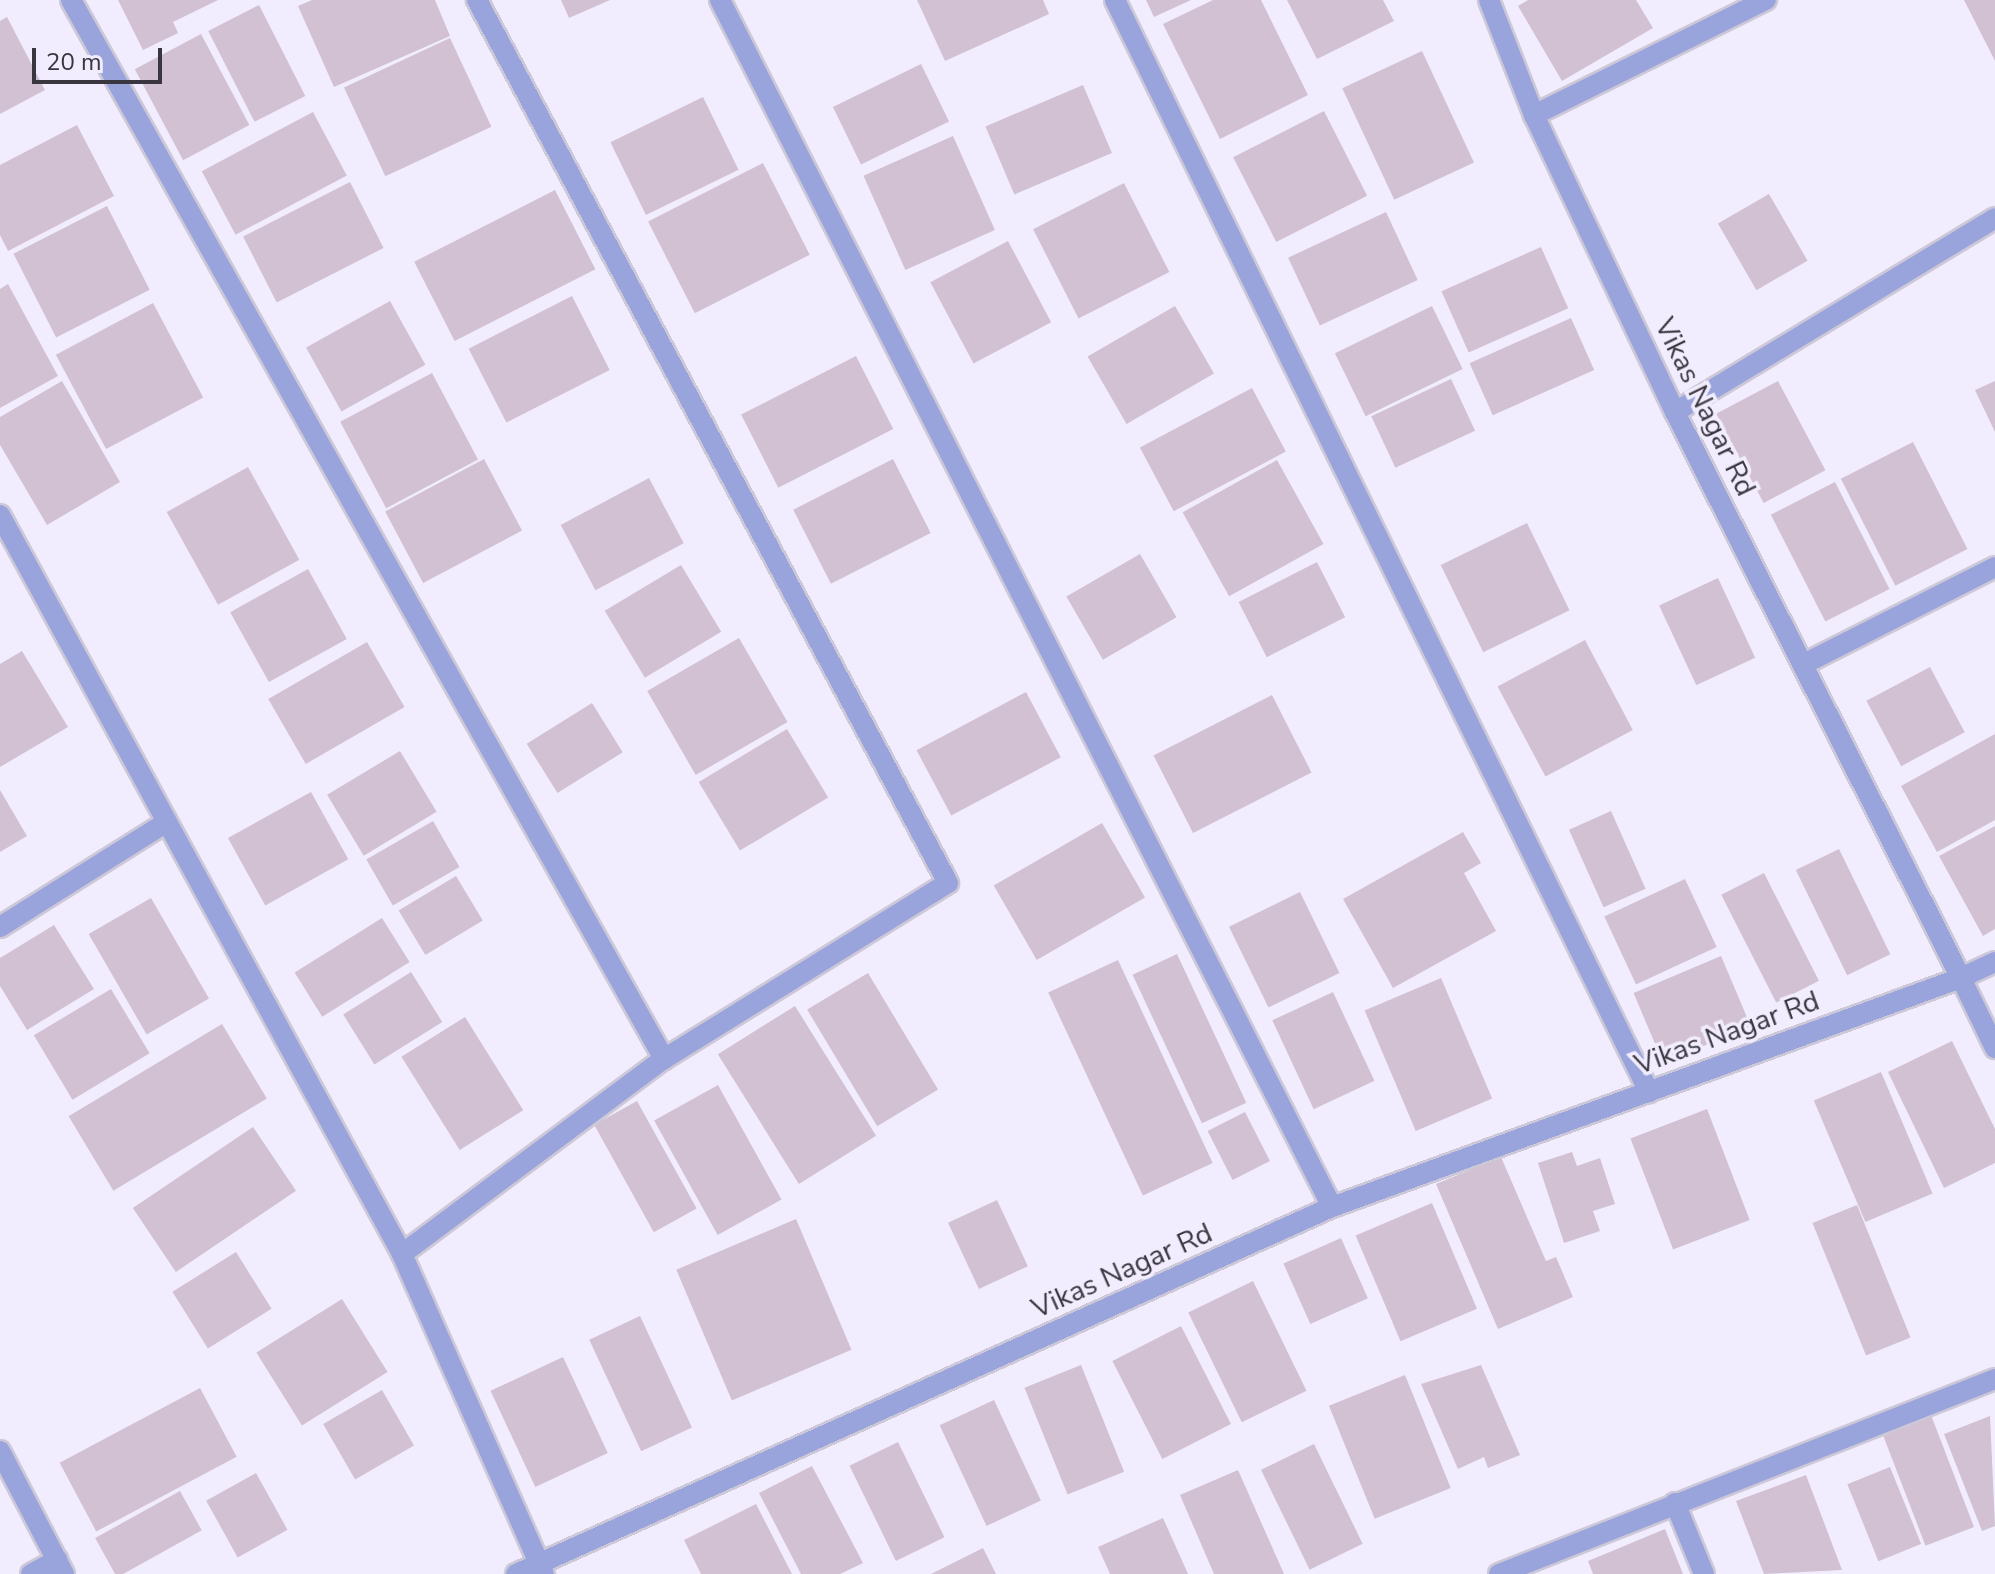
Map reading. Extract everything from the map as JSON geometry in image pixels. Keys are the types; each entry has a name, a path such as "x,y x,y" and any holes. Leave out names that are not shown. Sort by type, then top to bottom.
{"street":[{"path":"71,0 664,1059"},
{"path":"402,1254 664,1059 948,883 477,0"},
{"path":"720,0 1332,1207"},
{"path":"1115,0 1649,1092"},
{"name":"Vikas Nagar Rd","path":"516,1574 541,1568 1332,1207 1961,978 1675,412 1534,115 1489,0"},
{"path":"1534,115 1766,0"},
{"path":"1675,412 1995,218"},
{"path":"0,515 402,1254 541,1568"},
{"path":"1804,664 1995,567"},
{"path":"0,927 165,823"},
{"path":"1995,962 1961,978 1995,1048"},
{"path":"1499,1574 1995,1379"},
{"path":"0,1451 61,1567 31,1574"},
{"path":"1675,1503 1704,1574"}],"building":[{"path":"118,0 218,0 173,22 178,33 143,50"},
{"path":"312,0 435,0 450,36 334,87 298,6"},
{"path":"561,0 610,0 569,18"},
{"path":"917,0 1043,0 1049,14 945,61"},
{"path":"1146,0 1191,0 1154,17"},
{"path":"1213,0 1261,0 1308,95 1220,139 1163,24"},
{"path":"1287,0 1383,0 1394,21 1317,59"},
{"path":"1528,0 1636,0 1653,28 1562,81 1518,6"},
{"path":"1964,0 1995,0 1995,61"},
{"path":"259,5 305,96 255,122 208,31"},
{"path":"7,17 45,90 0,114 0,21"},
{"path":"201,34 249,125 183,160 135,69"},
{"path":"450,38 491,127 385,176 344,87"},
{"path":"1422,51 1474,162 1394,200 1342,88"},
{"path":"921,64 949,122 861,164 833,107"},
{"path":"1083,85 1112,153 1014,195 985,126"},
{"path":"703,97 739,170 646,215 610,142"},
{"path":"1324,111 1367,196 1276,242 1233,157"},
{"path":"313,112 347,176 236,235 202,171"},
{"path":"77,125 114,196 8,251 0,235 0,165"},
{"path":"953,136 995,230 905,270 863,176"},
{"path":"763,163 810,255 695,313 648,222"},
{"path":"350,182 384,248 277,302 243,236"},
{"path":"1124,183 1169,272 1079,318 1033,229"},
{"path":"555,190 595,269 455,341 414,262"},
{"path":"1769,194 1808,261 1756,290 1718,224"},
{"path":"107,206 150,290 56,337 13,254"},
{"path":"1386,212 1418,280 1320,326 1288,258"},
{"path":"1008,241 1051,322 973,364 930,282"},
{"path":"1541,247 1568,308 1469,353 1441,291"},
{"path":"8,284 58,376 0,408 0,289"},
{"path":"572,296 610,370 506,423 469,349"},
{"path":"390,301 425,365 341,411 306,348"},
{"path":"153,303 203,397 106,449 56,355"},
{"path":"1175,306 1214,374 1127,424 1088,356"},
{"path":"1432,306 1463,369 1366,416 1335,353"},
{"path":"1571,318 1594,370 1493,415 1470,363"},
{"path":"856,356 893,429 778,488 741,415"},
{"path":"432,373 478,460 386,508 340,422"},
{"path":"1451,379 1475,431 1395,468 1371,416"},
{"path":"62,381 120,482 47,525 0,445 0,417"},
{"path":"1778,381 1825,470 1764,503 1716,414"},
{"path":"1995,381 1995,432 1975,390"},
{"path":"1252,388 1286,452 1174,511 1140,448"},
{"path":"1913,442 1967,549 1895,586 1841,479"},
{"path":"484,459 522,531 423,583 385,512"},
{"path":"893,459 931,533 831,584 793,510"},
{"path":"1277,460 1324,544 1229,596 1183,512"},
{"path":"248,467 299,560 218,605 167,512"},
{"path":"649,478 684,543 595,590 561,525"},
{"path":"1835,482 1889,589 1825,622 1771,515"},
{"path":"1527,523 1570,610 1483,652 1441,565"},
{"path":"1140,554 1176,617 1103,660 1066,596"},
{"path":"1317,562 1345,617 1267,657 1239,602"},
{"path":"681,565 721,632 645,678 605,611"},
{"path":"308,569 347,639 269,682 230,612"},
{"path":"1718,578 1755,658 1696,685 1659,605"},
{"path":"739,638 788,722 696,775 647,691"},
{"path":"1585,640 1633,730 1545,777 1498,686"},
{"path":"367,642 405,707 306,764 268,699"},
{"path":"22,651 68,727 0,767 0,664"},
{"path":"1930,667 1965,732 1901,766 1866,701"},
{"path":"1026,692 1061,757 951,816 917,750"},
{"path":"1272,695 1311,773 1193,833 1153,755"},
{"path":"592,703 623,752 557,793 527,744"},
{"path":"787,729 828,798 740,851 699,782"},
{"path":"1995,734 1995,820 1937,852 1901,786"},
{"path":"400,751 437,812 364,856 327,795"},
{"path":"0,790 27,836 0,852"},
{"path":"311,792 348,859 265,905 228,838"},
{"path":"1611,811 1646,889 1604,907 1569,830"},
{"path":"433,821 459,867 393,905 366,860"},
{"path":"1102,823 1145,897 1037,960 994,886"},
{"path":"1995,826 1995,929 1983,936 1939,856"},
{"path":"1463,832 1481,863 1464,873 1496,931 1393,988 1343,899"},
{"path":"1839,849 1890,954 1847,975 1796,870"},
{"path":"1764,873 1819,981 1776,1003 1721,895"},
{"path":"456,876 483,921 425,955 399,911"},
{"path":"1685,879 1717,947 1636,985 1604,917"},
{"path":"1300,892 1339,973 1268,1008 1229,927"},
{"path":"151,898 209,998 147,1034 89,934"},
{"path":"382,918 410,962 322,1017 295,973"},
{"path":"54,925 94,989 27,1030 0,986 0,958"},
{"path":"1177,954 1246,1103 1202,1123 1133,975"},
{"path":"1721,956 1751,1026 1663,1063 1634,993"},
{"path":"1118,960 1213,1163 1143,1196 1048,993"},
{"path":"411,972 442,1022 374,1064 343,1014"},
{"path":"868,973 938,1090 877,1126 807,1010"},
{"path":"1441,978 1492,1099 1416,1131 1365,1010"},
{"path":"111,989 150,1053 72,1100 34,1035"},
{"path":"1333,992 1374,1081 1314,1109 1272,1020"},
{"path":"795,1006 876,1136 799,1184 718,1054"},
{"path":"465,1017 523,1110 460,1150 401,1057"},
{"path":"222,1024 267,1099 113,1191 69,1116"},
{"path":"1952,1041 1995,1129 1995,1163 1944,1188 1888,1072"},
{"path":"1881,1072 1933,1194 1865,1222 1814,1101"},
{"path":"718,1085 782,1200 718,1235 654,1120"},
{"path":"637,1101 697,1209 654,1232 594,1125"},
{"path":"1707,1109 1750,1220 1673,1249 1630,1138"},
{"path":"1245,1112 1270,1161 1233,1180 1208,1131"},
{"path":"253,1127 296,1191 176,1272 133,1208"},
{"path":"1572,1152 1577,1166 1600,1158 1615,1204 1593,1211 1600,1231 1564,1243 1538,1163"},
{"path":"1501,1157 1546,1261 1556,1257 1573,1297 1498,1329 1436,1184"},
{"path":"997,1200 1028,1266 979,1289 948,1223"},
{"path":"1432,1203 1477,1309 1401,1341 1356,1235"},
{"path":"1857,1205 1911,1338 1866,1356 1812,1223"},
{"path":"796,1219 851,1350 732,1401 676,1270"},
{"path":"1341,1238 1368,1298 1310,1324 1283,1264"},
{"path":"236,1252 272,1309 208,1349 172,1292"},
{"path":"1253,1281 1306,1391 1242,1422 1188,1313"},
{"path":"342,1299 388,1372 302,1425 256,1353"},
{"path":"640,1316 692,1427 641,1451 589,1340"},
{"path":"1181,1326 1231,1424 1162,1459 1112,1361"},
{"path":"563,1357 608,1453 535,1487 490,1391"},
{"path":"1081,1365 1124,1472 1068,1494 1024,1388"},
{"path":"1481,1365 1520,1455 1488,1468 1484,1457 1458,1469 1421,1384"},
{"path":"1405,1375 1451,1488 1375,1519 1329,1406"},
{"path":"200,1388 237,1457 96,1532 60,1463"},
{"path":"382,1390 414,1445 355,1479 323,1424"},
{"path":"994,1400 1041,1501 987,1526 940,1425"},
{"path":"1931,1415 1974,1527 1925,1546 1882,1434"},
{"path":"1990,1416 1995,1526 1982,1531 1944,1434"},
{"path":"898,1442 944,1537 896,1561 849,1466"},
{"path":"1314,1444 1363,1544 1310,1570 1261,1470"},
{"path":"812,1466 863,1563 840,1574 801,1574 759,1493"},
{"path":"1890,1467 1921,1544 1878,1561 1847,1484"},
{"path":"1238,1470 1284,1574 1214,1574 1180,1495"},
{"path":"256,1473 288,1530 238,1557 206,1501"},
{"path":"1806,1475 1842,1570 1764,1574 1736,1501"},
{"path":"180,1491 202,1530 123,1574 115,1574 95,1538"},
{"path":"756,1504 792,1574 701,1574 684,1540"},
{"path":"1163,1518 1188,1574 1110,1574 1098,1547"},
{"path":"1665,1529 1683,1574 1593,1574 1588,1561"},
{"path":"983,1548 996,1574 931,1574"}]}
